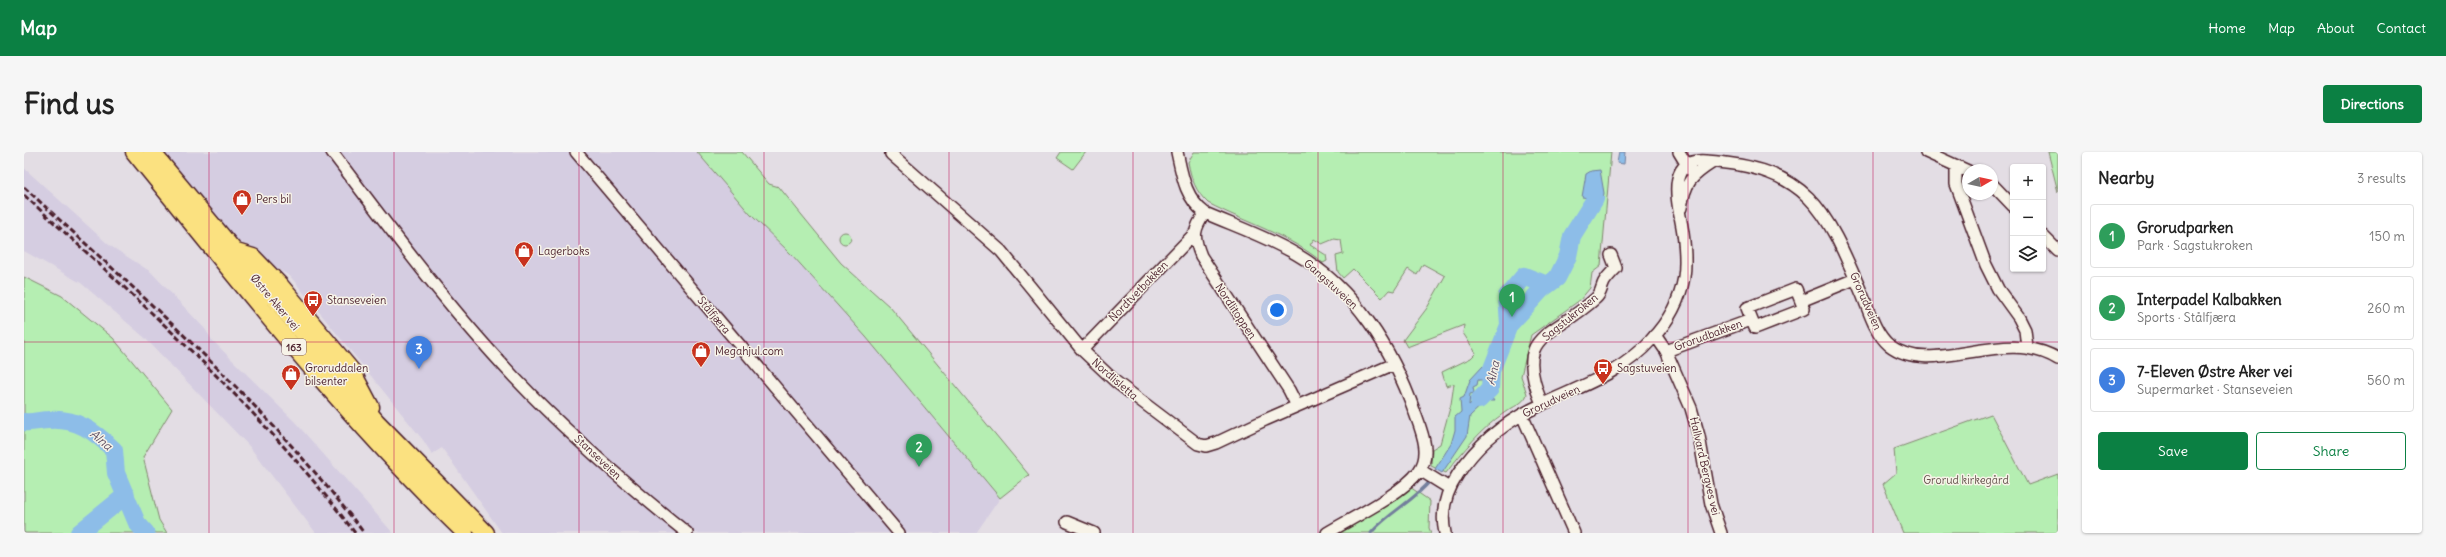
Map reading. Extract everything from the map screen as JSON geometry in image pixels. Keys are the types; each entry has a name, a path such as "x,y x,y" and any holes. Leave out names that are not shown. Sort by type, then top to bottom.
{"highway":[{"name":"Østre Aker vei","path":"134,152 334,395 394,463 465,533"},
{"path":"152,152 233,251 253,257 280,285 355,376 377,422 486,533"}],"street":[{"name":"Stanseveien","path":"332,152 455,309 515,378 616,474 687,533"},
{"name":"Stålfjæra","path":"576,152 899,533"},
{"name":"Gangstuveien","path":"1177,152 1190,198 1205,213 1287,249 1310,263 1360,309 1394,364 1406,389 1425,446 1424,472"},
{"path":"1679,152 1693,175 1713,162"},
{"path":"1926,152 1962,168"},
{"name":"Nordlisletta","path":"891,153 1001,251 1082,350 1116,382 1193,441 1202,446 1216,443 1394,364"},
{"name":"Grorudveien","path":"1444,533 1443,508 1449,488 1479,448 1499,430 1522,415 1542,404 1611,372 1631,358 1655,335 1673,309 1684,278 1685,251 1676,187 1681,172 1687,165 1698,161 1738,164 1760,169 1779,177 1800,190 1817,206 1831,225 1879,333 1889,344 1902,351 1926,356 2008,346 2027,347 2043,351 2058,359"},
{"path":"1956,166 1956,184 1986,265 1998,289 2019,318 2025,330 2027,347"},
{"name":"Grorudveien","path":"1680,213 1685,190 1693,175"},
{"path":"1998,190 2010,203"},
{"path":"1194,234 1196,226 1205,213"},
{"name":"Nordtvetbakken","path":"1082,350 1194,234"},
{"name":"Nordlitoppen","path":"1194,234 1201,256 1210,272 1289,390 1298,406"},
{"path":"2046,239 2058,251"},
{"name":"Sagstukroken","path":"1542,404 1531,372 1531,358 1533,351 1545,335 1585,307 1600,294 1604,282 1616,268 1611,255"},
{"path":"1801,301 1855,279"},
{"name":"Grorudbakken","path":"1796,289 1801,301 1804,309 1755,328 1747,308 1796,289"},
{"name":"Grorudbakken","path":"1666,351 1751,320"},
{"name":"Hallvard Bergves vei","path":"1655,335 1666,351 1691,408 1699,436 1711,504 1721,533"},
{"path":"1522,415 1574,533"},
{"path":"1326,533 1424,472 1449,488"},
{"path":"1067,522 1094,533"}],"shaded area":[{"path":"163,152 697,152 750,214 792,255 866,337 1000,498 976,533 502,533 442,448 432,454 423,440 290,276 272,266 257,249 236,241"},
{"path":"24,168 109,245 151,272 205,329 212,340 295,422 393,533 316,533 249,446 144,337 81,283 24,251"}],"green space":[{"path":"697,152 742,152 769,184 779,187 841,263 890,307 1029,475 1000,498 866,337 792,255 750,214"},
{"path":"1061,152 1086,152 1073,169 1057,158"},
{"path":"1194,152 1611,152 1601,266 1592,273 1590,288 1580,300 1531,335 1521,376 1527,394 1524,400 1496,419 1480,433 1446,473 1431,466 1432,449 1440,444 1451,404 1454,384 1446,386 1442,372 1471,358 1476,353 1463,333 1464,325 1407,347 1403,340 1427,308 1445,276 1423,264 1417,275 1408,269 1394,291 1389,290 1382,298 1353,269 1343,278 1338,272 1336,256 1343,254 1341,240 1334,239 1322,244 1314,239 1310,245 1326,255 1327,261 1323,263 1310,253 1282,237 1208,203 1197,190 1191,174 1188,162"},
{"path":"2048,152 2058,152 2058,192"},
{"path":"843,232 847,232 851,238 847,244 843,244 839,240 839,236"},
{"path":"24,277 62,296 113,338 172,409 143,457 159,520 167,533 24,533"},
{"name":"Grorud kirkegård","path":"1991,414 2028,485 2058,474 2058,533 1903,533 1883,484 1896,473 1894,449"},
{"path":"1410,487 1430,501 1429,528 1431,533 1337,533"}],"water":[{"path":"1619,152 1625,152 1624,164 1617,163"},
{"path":"1600,170 1604,193 1603,200 1582,197 1586,174 1591,171"},
{"path":"1483,366 1497,392 1492,398 1494,401 1486,401 1470,416 1467,436 1442,473 1435,469 1451,444 1455,430 1455,417 1461,412 1460,399 1464,397 1470,380","holes":["1478,380 1483,380 1488,385 1480,393 1481,395 1469,405 1470,394 1474,393 1473,387 1477,385"]}],"waterway":[{"name":"Alna","path":"1479,400 1490,389 1491,371 1509,325 1542,289 1557,278 1568,256 1572,236 1595,199"},
{"path":"1509,325 1507,296 1524,276 1547,285"},
{"name":"Alna","path":"24,422 49,420 68,421 84,427 107,443 114,450 116,473 137,523 146,533"},
{"name":"Alna","path":"1371,533 1385,519 1417,495 1431,480"},
{"path":"79,533 126,495"}],"railway":[{"path":"24,187 202,352 286,440 326,485 364,533"},
{"path":"24,195 155,316 239,399 280,442 355,533"}],"place":[{"name":"Pers bil","path":"242,216"},
{"name":"Lagerboks","path":"524,268"},
{"name":"Stanseveien","path":"313,317"},
{"name":"Grorudparken","path":"1512,317"},
{"name":"Megahjul.com","path":"701,368"},
{"name":"7-Eleven Østre Aker vei","path":"419,369"},
{"name":"Sagstuveien","path":"1603,385"},
{"name":"Groruddalen bilsenter","path":"291,391"},
{"name":"Interpadel Kalbakken","path":"919,467"}]}
